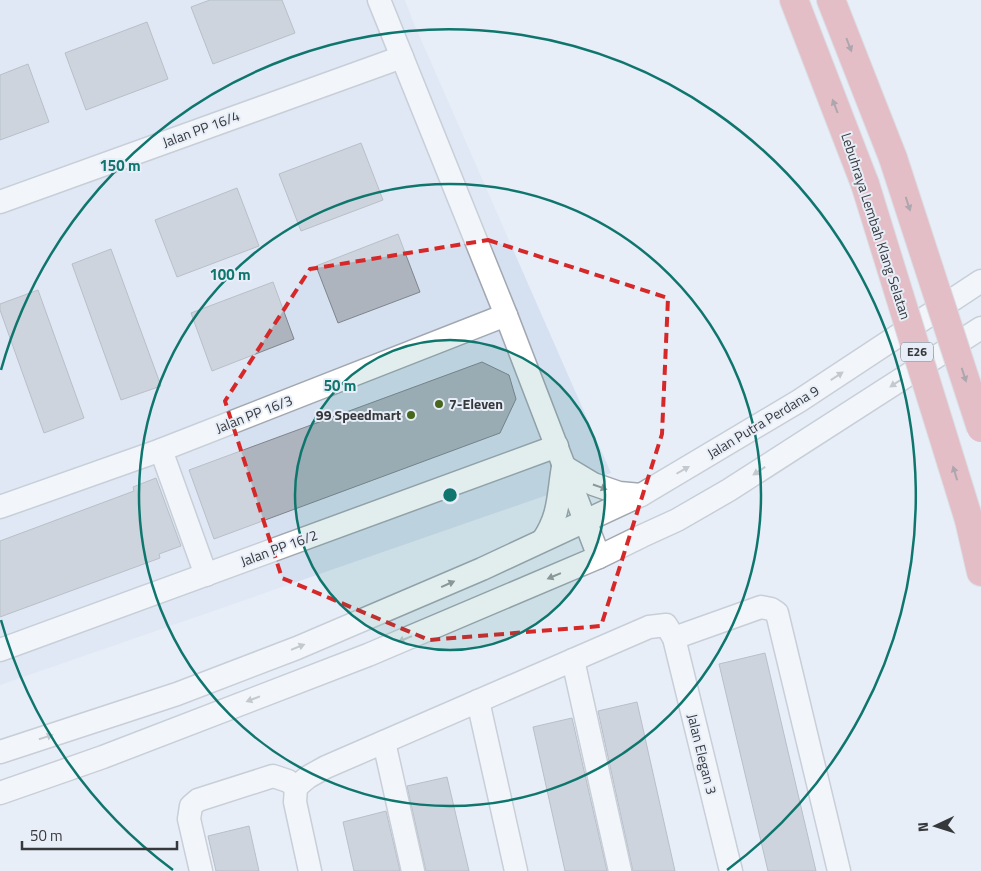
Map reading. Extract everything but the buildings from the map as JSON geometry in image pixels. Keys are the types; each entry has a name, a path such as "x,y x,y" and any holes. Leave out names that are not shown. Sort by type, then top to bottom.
{"highway":[{"name":"Lebuhraya Lembah Klang Selatan","path":"794,0 865,184 969,520 981,572"},
{"name":"E26","path":"831,0 893,158 981,428"}],"street":[{"path":"379,0 506,315 599,557"},
{"name":"Jalan PP 16/4","path":"0,202 402,57"},
{"name":"Jalan Putra Perdana 9","path":"0,752 177,694 297,648 444,586 641,495 799,401 981,281"},
{"name":"Jalan PP 16/3","path":"0,508 161,450 506,315"},
{"path":"0,793 103,757 359,658 599,557 677,520 729,490 981,328"},
{"path":"161,450 206,575"},
{"path":"560,456 592,484 619,493 641,495"},
{"path":"539,543 550,530 556,514 560,456"},
{"name":"Jalan PP 16/2","path":"0,650 206,575 560,456"},
{"path":"310,871 295,802 296,787 308,777 326,767 649,627 666,626 674,638 761,607 771,609 777,613 839,871"},
{"name":"Jalan Elegan 3","path":"674,638 730,871"},
{"path":"573,660 620,871"},
{"path":"478,701 516,871"},
{"path":"384,742 413,871"},
{"path":"201,871 189,819 191,806 198,800 273,776 288,781 296,787"}],"highlighted area":[{"path":"488,240 668,298 662,434 601,626 429,640 282,578 225,401 310,269"}],"shaded area":[{"path":"0,0 405,0 611,473 0,685"}],"place":[{"name":"7-Eleven","path":"439,404"},
{"name":"99 Speedmart","path":"411,415"}]}
